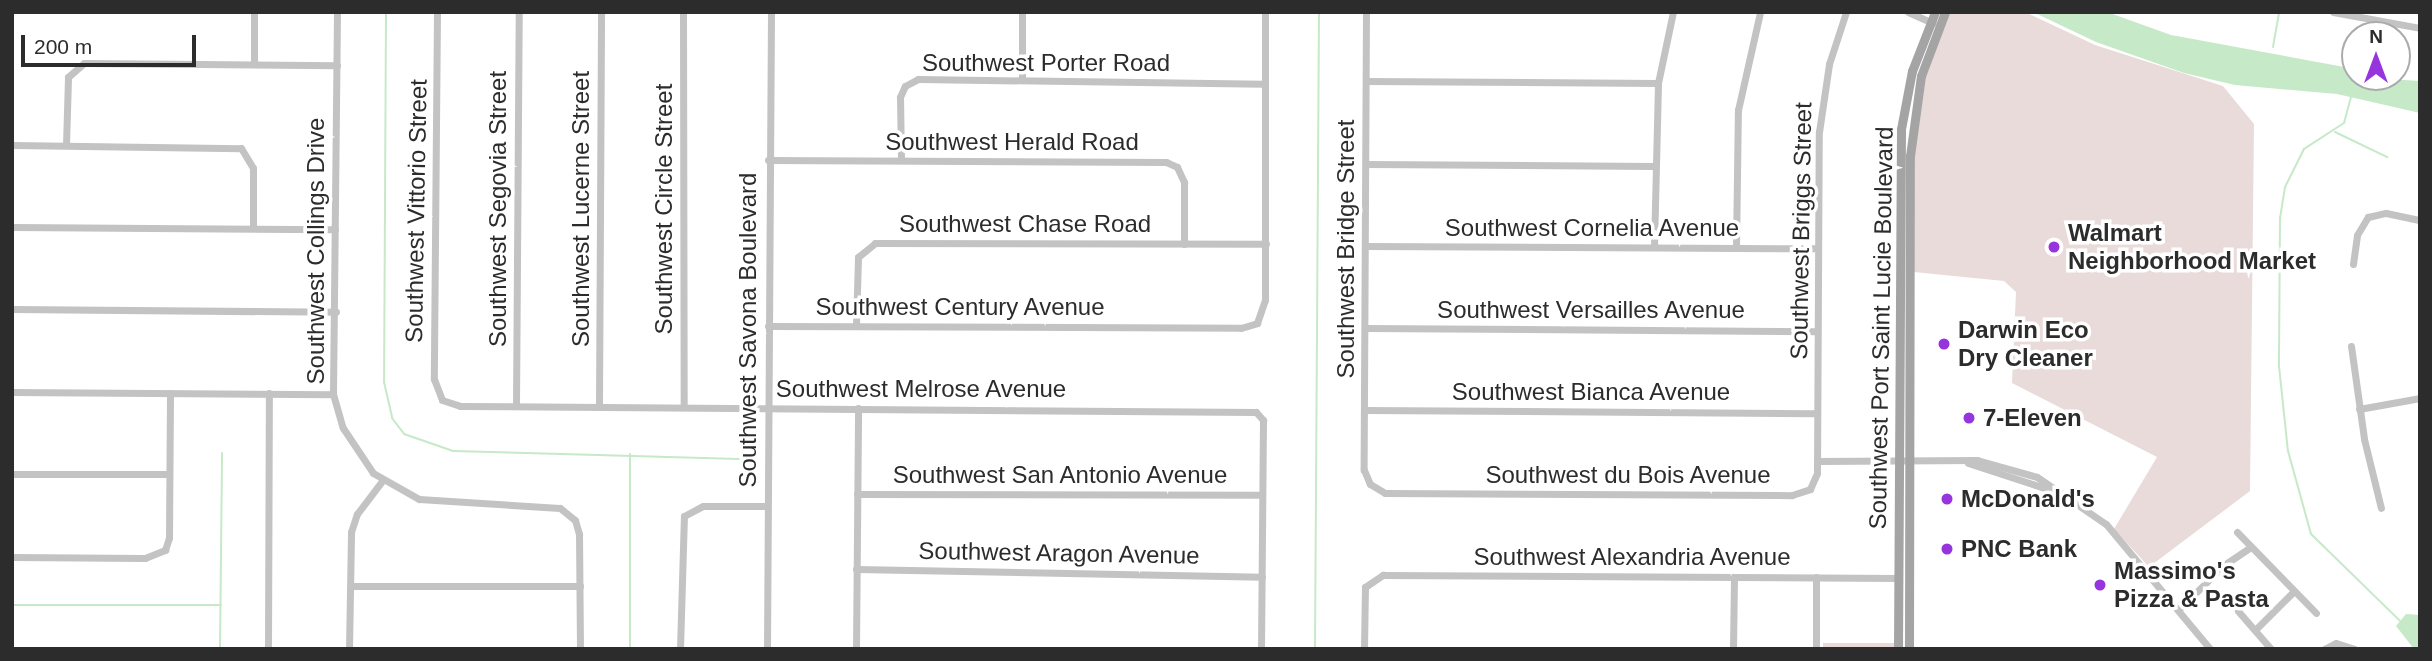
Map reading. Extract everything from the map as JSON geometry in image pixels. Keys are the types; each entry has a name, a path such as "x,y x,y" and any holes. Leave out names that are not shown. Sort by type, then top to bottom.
{"main road":[{"name":"Southwest Port Saint Lucie Boulevard","path":"1909,649 1900,271 1902,129 1912,71 1935,20 1945,12"},
{"name":"Southwest Port Saint Lucie Boulevard","path":"1898,649 1913,113 1935,20"},
{"path":"1900,271 1910,291"},
{"path":"1898,578 1909,599"}],"street":[{"path":"254,12 254,63"},
{"name":"Southwest Collings Drive","path":"337,12 336,312 333,394 353,448 382,481 419,499 560,508 575,520 579,534 580,649"},
{"name":"Southwest Vittorio Street","path":"437,12 434,379 438,396 449,404"},
{"name":"Southwest Segovia Street","path":"516,405 519,12"},
{"name":"Southwest Lucerne Street","path":"599,406 601,12"},
{"name":"Southwest Circle Street","path":"683,12 684,406"},
{"name":"Southwest Savona Boulevard","path":"767,649 771,12"},
{"path":"1022,12 1023,79"},
{"path":"1265,12 1263,84 1266,244"},
{"name":"Southwest Bridge Street","path":"1366,12 1364,470 1370,484"},
{"path":"1654,247 1653,166 1658,83 1673,12"},
{"path":"1735,247 1738,110 1760,12"},
{"name":"Southwest Briggs Street","path":"1817,413 1820,114 1829,64 1846,12"},
{"path":"1908,12 1935,20"},
{"path":"2333,12 2420,28"},
{"path":"66,145 66,88 70,74 79,65 337,65"},
{"name":"Southwest Porter Road","path":"901,160 900,97 909,82 924,78 1263,84"},
{"path":"1366,81 1658,83"},
{"path":"12,145 241,148 253,164 253,228"},
{"name":"Southwest Herald Road","path":"768,160 1167,162 1177,167 1184,183 1184,244"},
{"path":"1366,164 1653,166"},
{"path":"2353,264 2357,235 2368,217 2386,214 2420,220"},
{"path":"12,228 335,229"},
{"name":"Southwest Chase Road","path":"856,325 858,257 871,244 1266,244"},
{"name":"Southwest Century Avenue","path":"768,326 1241,328 1257,323 1265,307 1266,244"},
{"name":"Southwest Cornelia Avenue","path":"1365,246 1818,248"},
{"path":"12,309 336,312"},
{"name":"Southwest Versailles Avenue","path":"1365,328 1817,331"},
{"path":"2351,346 2359,409 2381,508"},
{"path":"12,392 333,394"},
{"path":"12,556 154,556 164,550 169,538 170,393"},
{"path":"268,649 269,393"},
{"path":"2359,409 2420,398"},
{"name":"Southwest Melrose Avenue","path":"449,404 769,409 1236,409 1256,412 1263,420 1262,495"},
{"path":"856,649 858,408"},
{"name":"Southwest Bianca Avenue","path":"1365,410 1817,413"},
{"name":"Southwest du Bois Avenue","path":"1370,484 1384,493 1792,495 1810,489 1817,461 1817,413"},
{"path":"1817,461 1968,463 2066,495 2106,524 2210,649"},
{"path":"12,474 169,474"},
{"path":"349,649 352,525 382,481"},
{"name":"Southwest San Antonio Avenue","path":"857,494 1262,495"},
{"path":"1261,649 1262,495"},
{"path":"680,649 684,516 703,506 767,506"},
{"path":"2236,532 2292,593 2316,613"},
{"path":"2179,609 2224,565 2249,548"},
{"name":"Southwest Aragon Avenue","path":"856,569 1262,577"},
{"name":"Southwest Alexandria Avenue","path":"1364,649 1368,582 1383,575 1898,578"},
{"path":"1733,649 1734,577"},
{"path":"1816,577 1816,649"},
{"path":"351,586 580,586"},
{"path":"2256,629 2292,593"},
{"path":"2238,611 2271,649"},
{"path":"2324,649 2336,643 2354,649"}],"shaded area":[{"path":"1948,12 2025,12 2095,45 2223,86 2254,124 2250,491 2149,567 2114,529 2157,457 2012,383 2016,292 2004,281 1914,272 1913,156 1924,77"},
{"path":"2033,12 2107,12 2171,35 2341,66 2341,91 2411,91 2411,80 2420,81 2420,113 2337,94 2235,85 2184,73 2096,42"},
{"path":"2406,614 2420,615 2420,649 2414,649 2396,626"},
{"path":"1823,643 1899,643 1899,649 1823,649"}],"waterway":[{"path":"386,12 384,382 392,418 404,434 453,451 748,459"},
{"path":"1315,649 1319,12"},
{"path":"2273,47 2279,14"},
{"path":"2351,97 2344,123 2304,149 2285,187 2280,217 2279,366 2288,451 2311,534 2400,621"},
{"path":"2335,132 2387,157"},
{"path":"220,649 222,453"},
{"path":"630,454 630,649"},
{"path":"12,605 221,605"}],"place":[{"name":"Walmart Neighborhood Market","path":"2054,247"},
{"name":"Darwin Eco Dry Cleaner","path":"1944,344"},
{"name":"7-Eleven","path":"1969,418"},
{"name":"McDonald's","path":"1947,499"},
{"name":"PNC Bank","path":"1947,549"},
{"name":"Massimo's Pizza & Pasta","path":"2100,585"}]}
